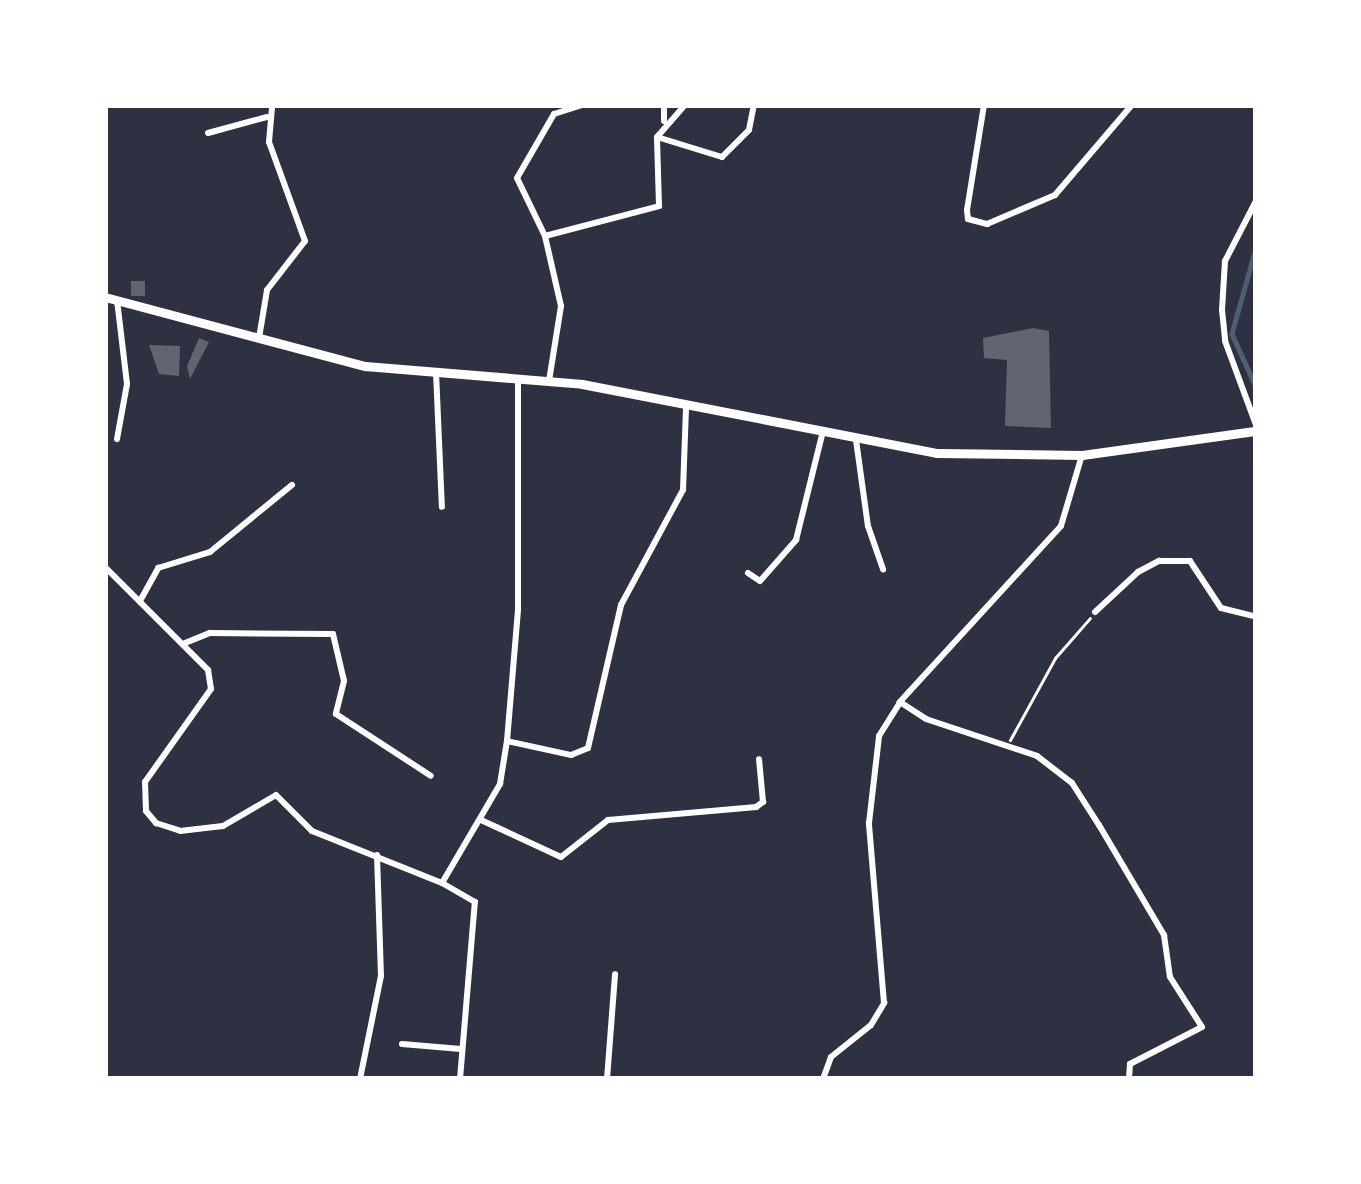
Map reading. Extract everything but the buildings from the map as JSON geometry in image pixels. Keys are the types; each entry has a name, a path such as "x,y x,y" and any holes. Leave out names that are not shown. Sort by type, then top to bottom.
{"main road":[{"path":"108,297 365,366 550,381 937,453 1082,455 1256,428"}],"street":[{"path":"260,338 267,290 305,242 267,117 272,105"},
{"path":"550,381 561,306 545,236 518,169 554,114 581,105"},
{"path":"545,236 659,206 657,137 664,105"},
{"path":"664,121 685,105"},
{"path":"657,137 722,157 749,130 754,105"},
{"path":"984,105 967,210 968,219 987,224 1055,195 1132,105"},
{"path":"208,133 267,117"},
{"path":"1256,201 1225,261 1222,310 1225,340 1256,428"},
{"path":"108,297 127,384 117,439"},
{"path":"436,372 442,507"},
{"path":"442,883 500,784 518,609 518,379"},
{"path":"506,741 571,755 588,748 622,604 682,490 686,407"},
{"path":"748,573 760,581 796,540 822,435"},
{"path":"856,440 868,526 883,569"},
{"path":"824,1079 831,1057 884,1003 869,823 879,736 900,702 1061,526 1082,455"},
{"path":"140,601 158,568 210,552 292,484"},
{"path":"1095,612 1138,572 1159,561 1190,561 1221,608 1256,617"},
{"path":"105,567 208,670 211,689 145,782 146,811 156,823 180,831 224,826 276,795 313,831 442,883 475,902 460,1079"},
{"path":"185,644 210,633 333,634 344,681 336,714 431,776"},
{"path":"900,702 926,719 1008,746 1072,783 1164,935 1170,977 1202,1027 1130,1064 1129,1079"},
{"path":"481,820 560,856 608,820 756,807 763,802 759,759"},
{"path":"360,1079 381,976 377,855"},
{"path":"607,1079 615,974"},
{"path":"402,1045 461,1049"}],"path":[{"path":"1008,746 1054,658 1095,612"}],"waterway":[{"path":"1256,248 1232,334 1256,387"}]}
